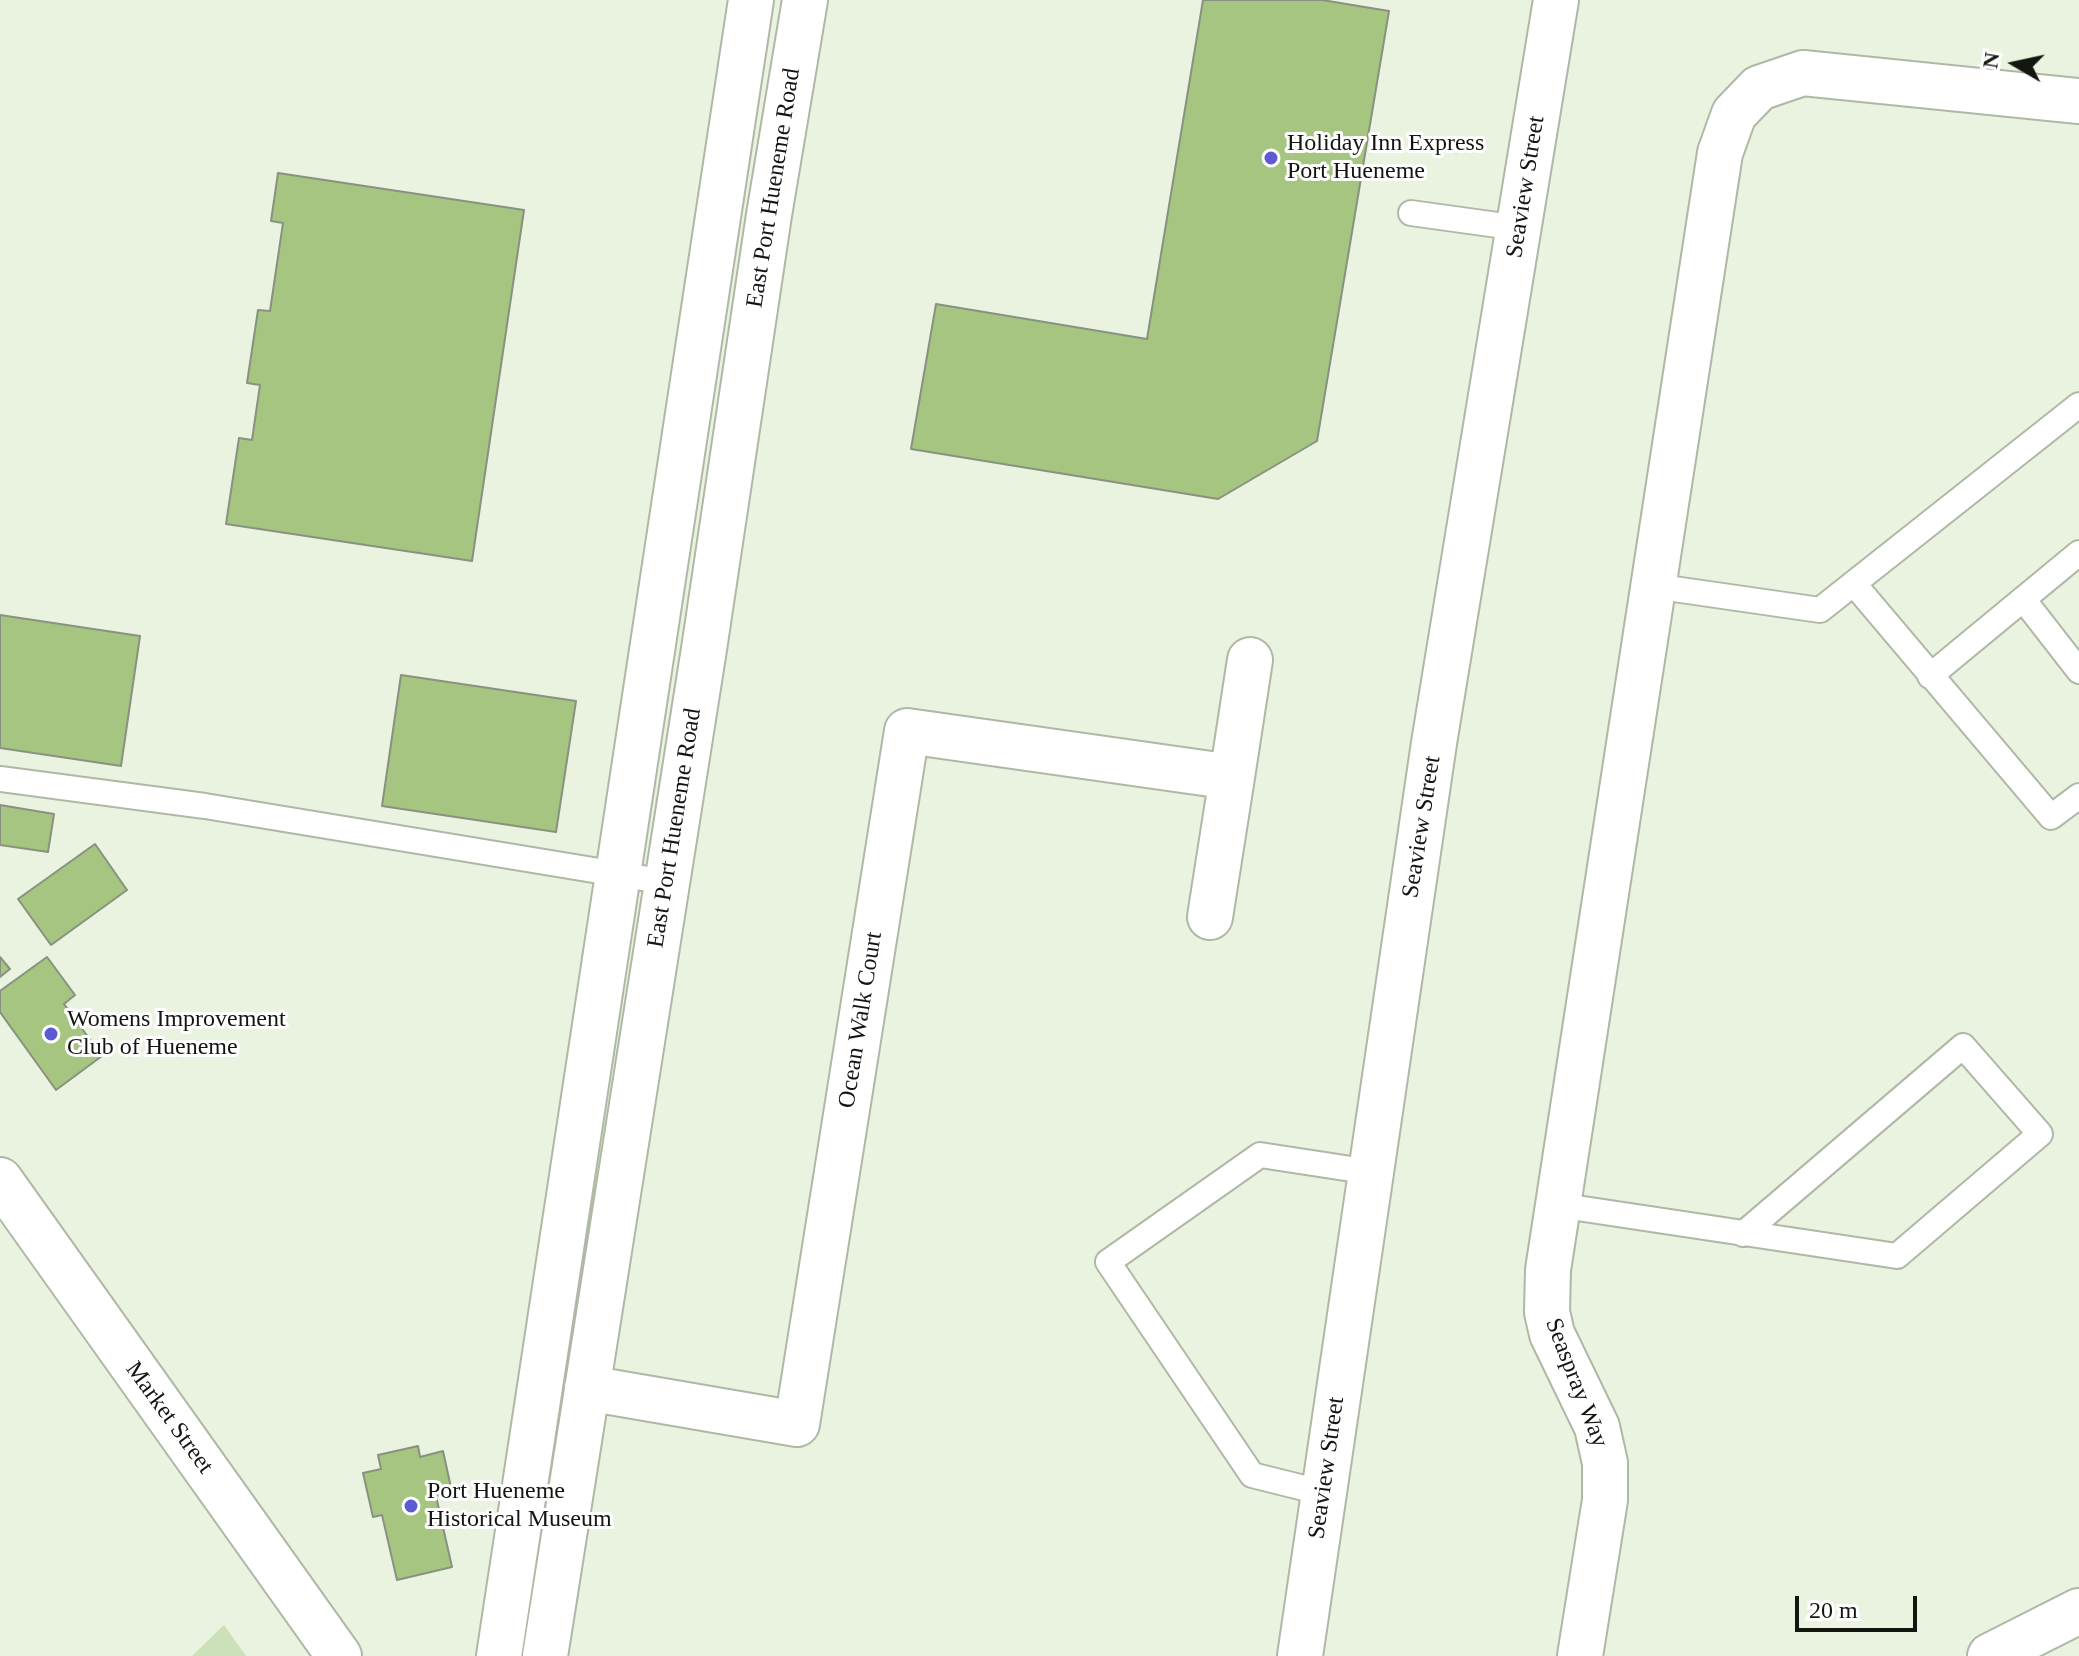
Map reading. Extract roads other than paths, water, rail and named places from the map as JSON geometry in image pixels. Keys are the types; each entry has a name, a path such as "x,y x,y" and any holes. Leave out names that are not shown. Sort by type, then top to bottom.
{"street":[{"name":"East Port Hueneme Road","path":"499,1656 751,0"},
{"name":"East Port Hueneme Road","path":"545,1656 805,0"},
{"name":"Seaview Street","path":"1300,1656 1434,743 1556,0"},
{"name":"Seaspray Way","path":"1580,1656 1605,1500 1605,1463 1597,1427 1562,1357 1547,1312 1548,1270 1720,153 1734,114 1759,88 1803,73 2079,101"},
{"path":"1210,917 1250,660"},
{"name":"Ocean Walk Court","path":"587,1388 797,1424 907,731 1232,777"},
{"name":"Market Street","path":"0,1180 339,1656"},
{"path":"1990,1656 2079,1611"}],"lane":[{"path":"1411,213 1519,228"},
{"path":"1653,586 1820,610 2079,405"},
{"path":"1930,676 2079,553"},
{"path":"1854,584 2051,817 2079,796"},
{"path":"2023,599 2079,671"},
{"path":"0,779 205,806 666,882"},
{"path":"1557,1205 1743,1234 1897,1256 2040,1134 1963,1046 1743,1234"},
{"path":"1324,1493 1252,1475 1108,1262 1260,1155 1371,1172"}],"place":[{"name":"Holiday Inn Express Port Hueneme","path":"1271,158"},
{"name":"Womens Improvement Club of Hueneme","path":"51,1034"},
{"name":"Port Hueneme Historical Museum","path":"411,1506"}]}
